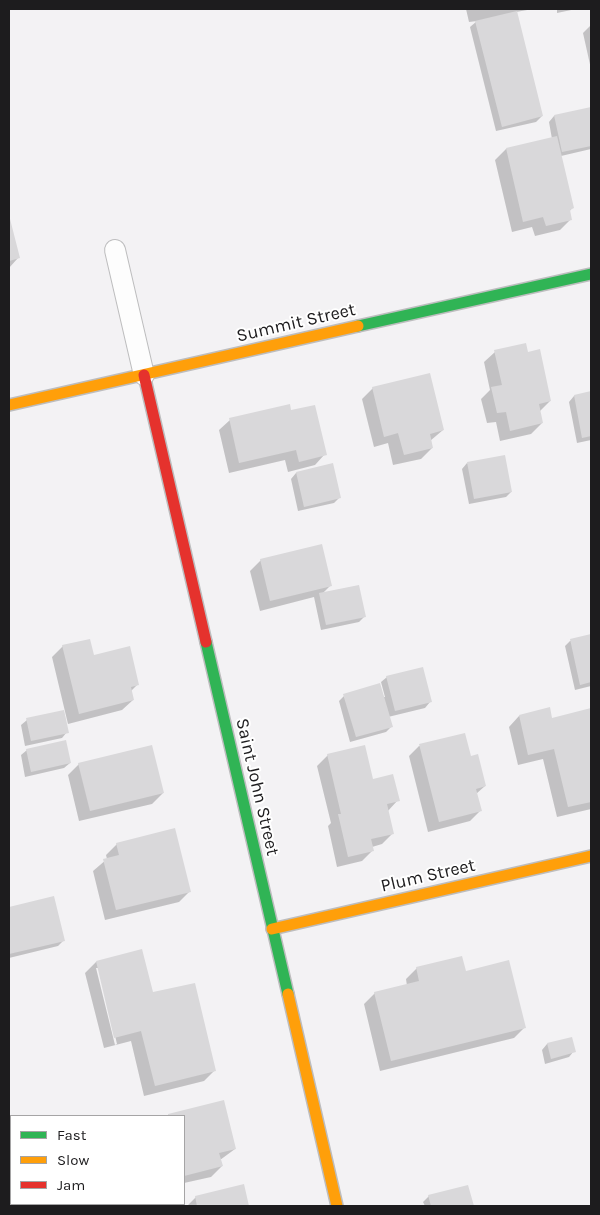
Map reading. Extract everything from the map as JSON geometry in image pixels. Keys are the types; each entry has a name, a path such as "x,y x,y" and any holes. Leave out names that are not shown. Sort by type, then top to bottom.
{"street":[{"name":"Summit Street","path":"9,405 591,274"},
{"name":"Saint John Street","path":"144,375 337,1206"},
{"name":"Plum Street","path":"272,930 591,856"}],"lane":[{"path":"115,250 144,375"}],"building":[{"path":"517,11 543,116 502,127 475,21"},
{"path":"591,107 591,146 562,152 554,115"},
{"path":"557,136 574,208 570,210 572,220 546,226 543,217 523,222 506,148"},
{"path":"9,215 20,258 9,261"},
{"path":"526,343 528,352 540,349 551,401 539,404 543,423 510,431 506,412 497,413 491,387 502,385 494,350"},
{"path":"430,373 444,430 430,434 433,448 404,455 398,433 384,437 372,387"},
{"path":"591,391 591,436 582,438 574,395"},
{"path":"290,404 291,410 315,405 327,455 299,462 296,450 239,463 229,418"},
{"path":"505,455 512,492 474,499 467,462"},
{"path":"333,463 341,498 304,507 296,472"},
{"path":"322,544 332,586 270,601 260,559"},
{"path":"359,585 366,617 326,625 319,593"},
{"path":"591,634 591,682 580,685 570,639"},
{"path":"90,639 94,655 130,646 139,685 131,687 134,700 79,714 62,645"},
{"path":"423,667 432,702 395,711 386,676"},
{"path":"380,683 393,727 356,737 343,694"},
{"path":"550,707 552,718 591,708 591,802 568,807 554,749 528,755 519,715"},
{"path":"64,710 69,733 31,741 26,718"},
{"path":"465,733 471,756 478,754 486,786 476,789 482,811 439,822 419,744"},
{"path":"66,740 71,763 31,772 26,749"},
{"path":"152,745 164,793 90,811 78,763"},
{"path":"365,745 373,779 393,774 400,801 387,804 394,834 371,839 374,851 348,857 338,814 341,814 327,754"},
{"path":"175,828 191,892 116,910 103,859 119,855 116,843"},
{"path":"54,896 65,941 9,954 9,907"},
{"path":"142,949 153,992 195,983 216,1071 155,1086 141,1031 114,1038 96,961"},
{"path":"462,956 466,971 509,960 526,1028 391,1061 374,992 419,981 416,967"},
{"path":"572,1037 576,1052 551,1059 547,1043"},
{"path":"224,1100 236,1149 219,1153 223,1166 185,1176 185,1115 168,1114"},
{"path":"244,1184 249,1206 197,1206 195,1196"},
{"path":"468,1185 474,1206 431,1206 428,1195"}],"traffic: fast":[{"path":"358,326 591,274"},
{"path":"206,642 288,994"}],"traffic: slow":[{"path":"9,405 358,326"},
{"path":"272,929 591,856"},
{"path":"288,994 337,1206"}],"traffic: jam":[{"path":"144,375 206,642"}]}
